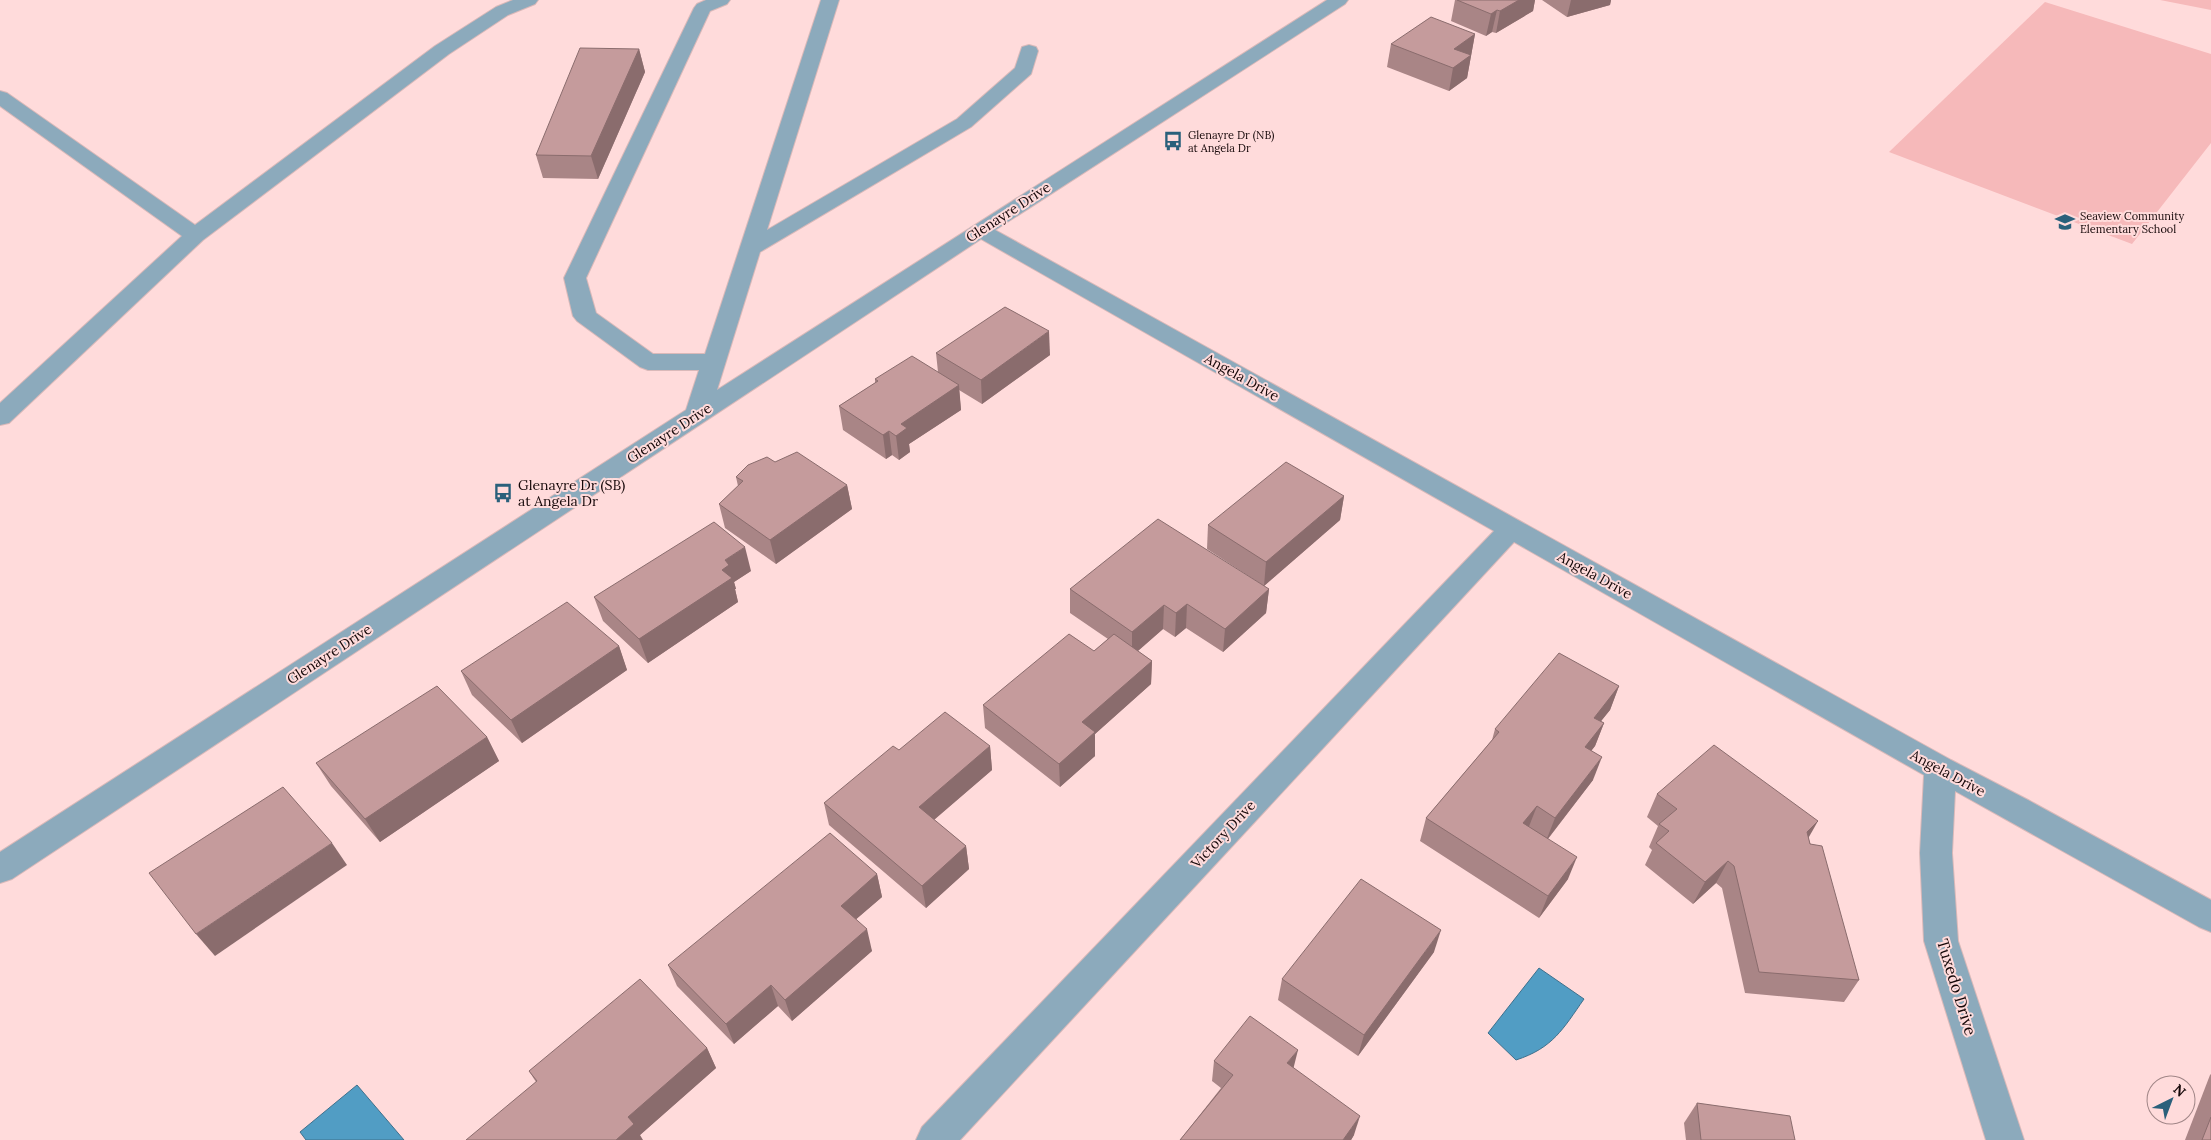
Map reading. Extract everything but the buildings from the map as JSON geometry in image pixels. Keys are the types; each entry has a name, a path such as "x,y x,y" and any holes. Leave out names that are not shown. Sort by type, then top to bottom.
{"street":[{"path":"0,417 195,235 442,50 502,11 529,0"},
{"path":"714,362 648,362 585,316 576,278 703,8 721,0"},
{"path":"697,414 830,0"},
{"name":"Glenayre Drive","path":"0,868 980,230 1339,0"},
{"path":"750,249 964,124 1024,70 1028,51"},
{"path":"0,97 195,235"},
{"name":"Angela Drive","path":"980,230 1940,769 2211,917"},
{"name":"Victory Drive","path":"935,1140 1512,528"},
{"name":"Tuxedo Drive","path":"1940,769 1936,853 1941,940 2005,1140"}],"shaded area":[{"path":"2160,0 2211,0 2211,10"},
{"path":"2045,2 2211,54 2211,143 2132,244 1889,152"}],"water":[{"path":"1539,968 1584,999 1556,1036 1539,1050 1516,1060 1488,1033"},
{"path":"357,1085 404,1140 306,1140 300,1132"}],"place":[{"name":"Glenayre Dr (NB) at Angela Dr","path":"1173,141"},
{"name":"Seaview Community Elementary School","path":"2065,222"},
{"name":"Glenayre Dr (SB) at Angela Dr","path":"503,493"}]}
